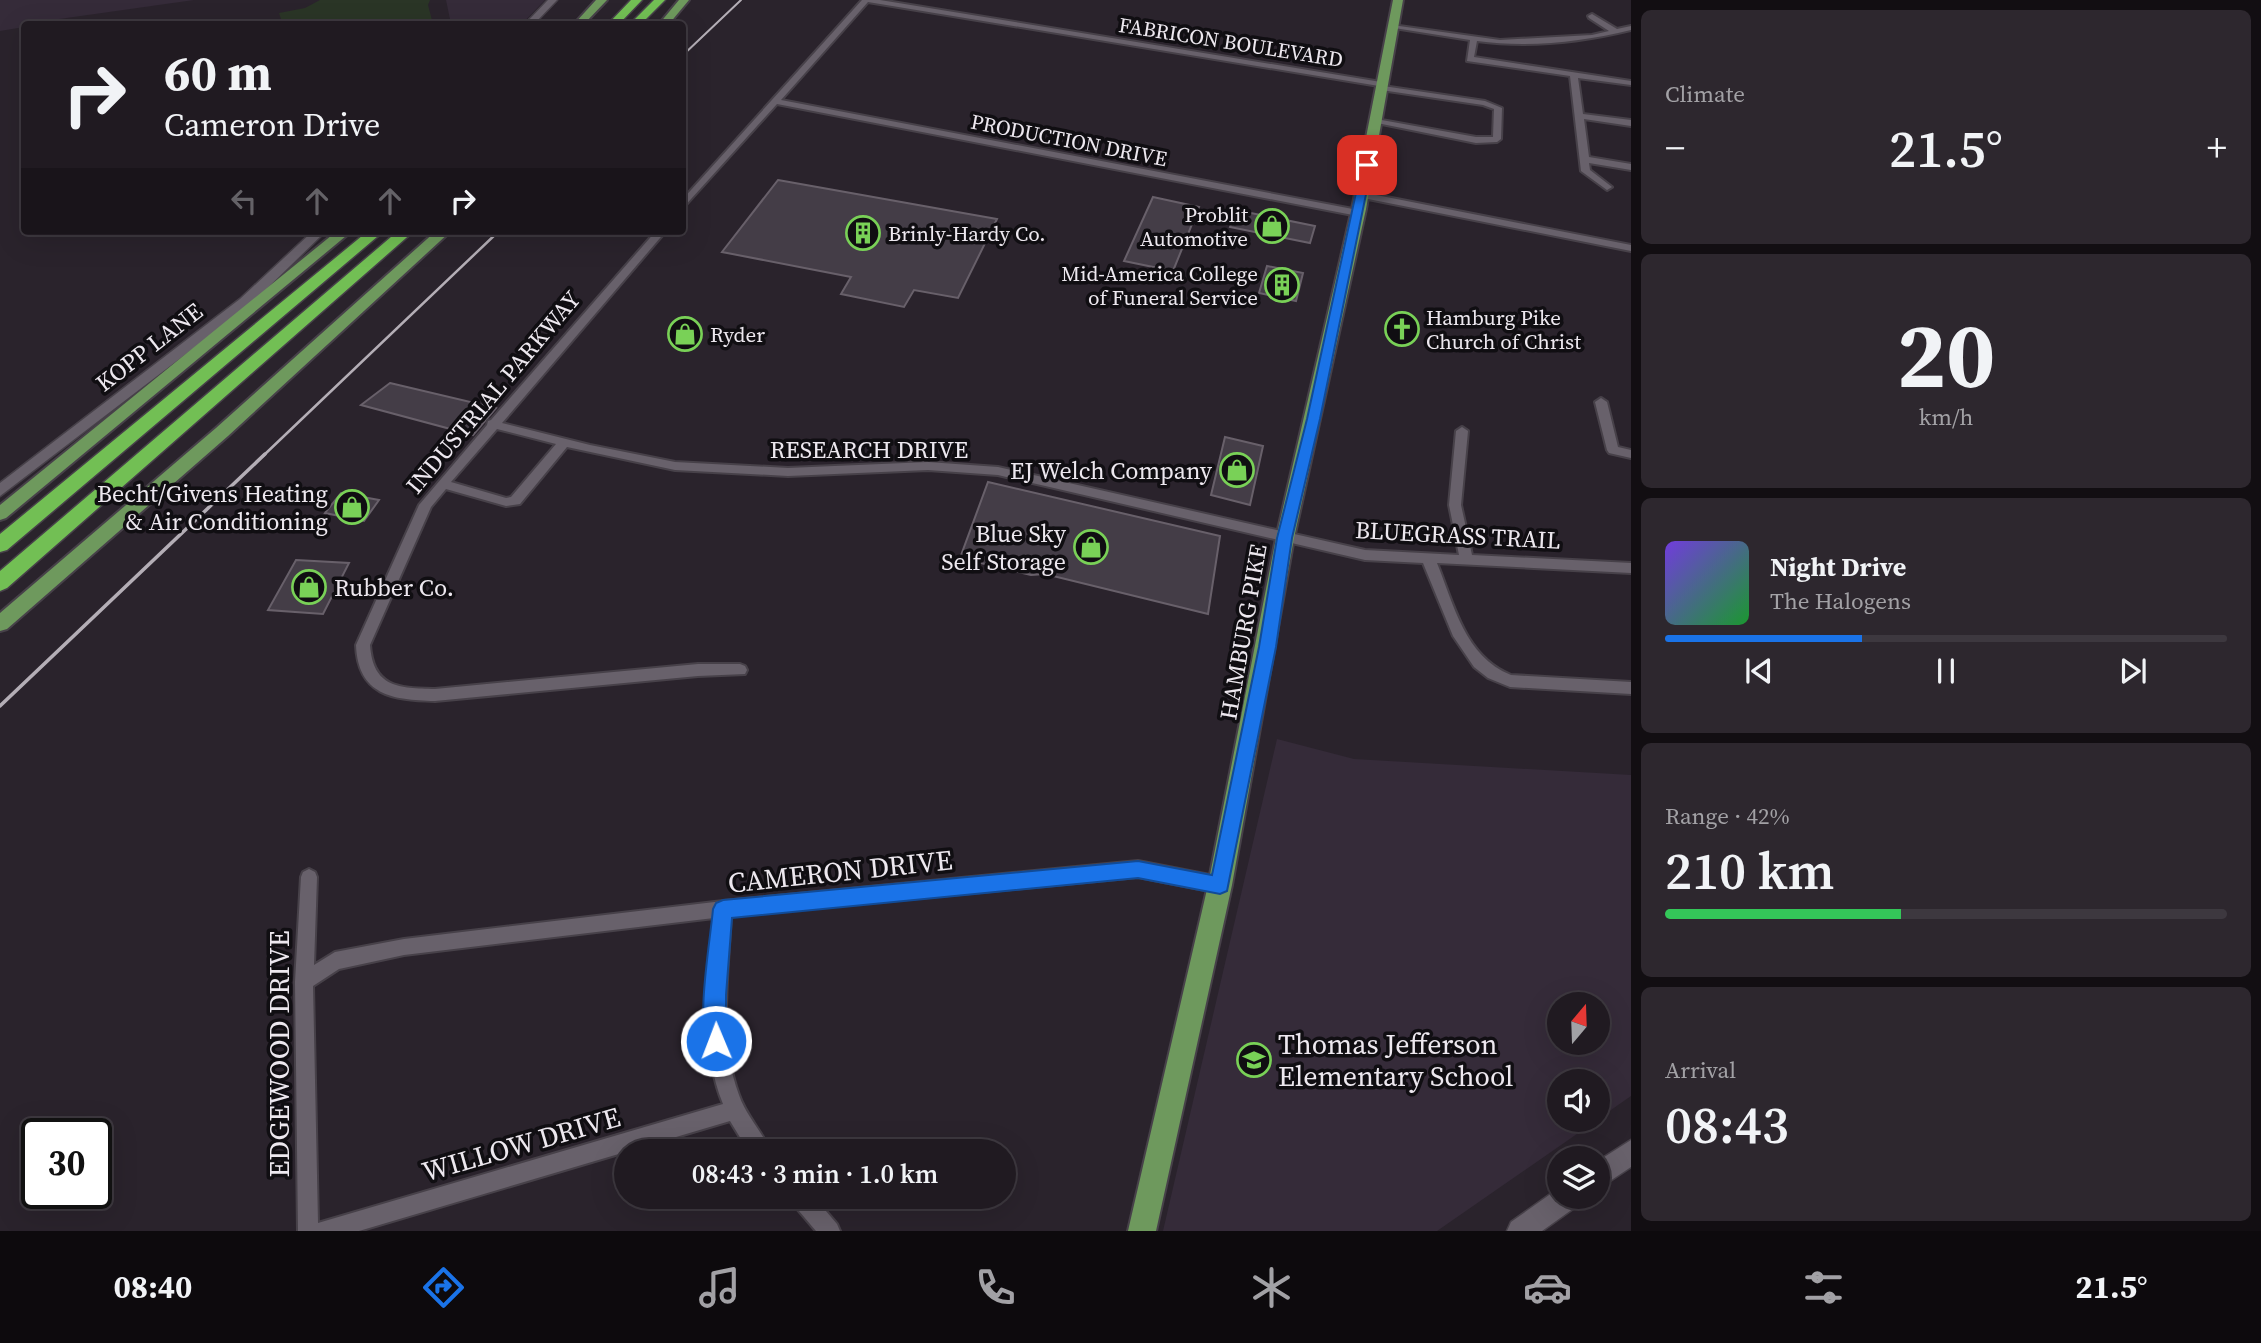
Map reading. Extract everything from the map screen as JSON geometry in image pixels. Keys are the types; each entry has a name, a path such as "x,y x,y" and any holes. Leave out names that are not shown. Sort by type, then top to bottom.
{"highway":[{"path":"617,21 637,0"},
{"path":"638,21 660,0"},
{"path":"292,302 305,280 356,235"},
{"path":"0,545 372,235"},
{"path":"0,583 402,235"},
{"path":"340,290 369,275 418,235"}],"main road":[{"path":"582,21 602,0"},
{"path":"666,21 684,0"},
{"name":"HAMBURG PIKE","path":"1142,1231 1220,885 1268,647 1284,538 1359,204 1398,0"},
{"path":"0,514 340,235"},
{"path":"0,624 222,432 440,235"}],"street":[{"path":"531,21 553,0"},
{"path":"686,201 867,0"},
{"name":"FABRICON BOULEVARD","path":"867,0 1485,103 1498,108 1497,139 1476,140 1376,122"},
{"path":"1592,16 1615,31"},
{"path":"1392,27 1500,42 1592,37 1631,28"},
{"path":"1474,39 1470,59 1631,83"},
{"path":"1574,75 1586,171 1607,187"},
{"name":"PRODUCTION DRIVE","path":"774,101 1359,204 1631,248"},
{"path":"1581,116 1631,123"},
{"path":"1583,159 1631,167"},
{"name":"KOPP LANE","path":"0,491 245,302 316,235"},
{"name":"INDUSTRIAL PARKWAY","path":"657,235 492,424 442,484 418,519 363,645 366,669 382,686 402,695 435,695 621,677 740,670"},
{"path":"1601,402 1613,450 1631,454"},
{"name":"RESEARCH DRIVE","path":"492,424 564,443 675,466 788,472 928,466 998,471 1284,538"},
{"path":"1462,431 1455,505 1466,558"},
{"path":"442,484 506,502 515,501 564,443"},
{"name":"BLUEGRASS TRAIL","path":"1284,538 1345,552 1429,560 1466,558 1631,568"},
{"path":"1429,560 1470,657 1493,677 1510,681 1631,688"},
{"name":"CAMERON DRIVE","path":"304,982 335,961 404,947 723,909 1138,869 1220,885"},
{"name":"EDGEWOOD DRIVE","path":"308,1231 304,982 309,877"},
{"path":"723,909 715,995 716,1041 734,1111 752,1139"},
{"name":"WILLOW DRIVE","path":"324,1231 734,1111"},
{"path":"1610,1167 1631,1152"},
{"path":"811,1209 830,1231"},
{"path":"1520,1231 1551,1209"}],"shaded area":[{"path":"0,0 194,0 45,21 21,21 21,28 0,31"},
{"path":"446,0 545,0 525,21 450,21"},
{"path":"1277,739 1354,759 1631,775 1631,1096 1610,1111 1610,1069 1547,1069 1547,1132 1580,1132 1560,1146 1547,1146 1547,1155 1437,1231 1163,1231"}],"green space":[{"path":"320,0 430,0 428,5 432,21 277,21 281,19 279,13 305,8"}],"building":[{"name":"Brinly-Hardy Co.","path":"778,180 997,219 958,298 914,290 904,307 841,294 851,277 722,252"},
{"path":"1153,197 1199,207 1173,271 1124,261"},
{"name":"Problit Automotive","path":"1236,210 1315,226 1310,243 1230,227"},
{"name":"Mid-America College of Funeral Service","path":"1267,266 1303,273 1296,301 1259,293"},
{"path":"390,383 496,408 473,435 361,405"},
{"name":"EJ Welch Company","path":"1225,437 1263,446 1250,505 1211,495"},
{"name":"Blue Sky Self Storage","path":"988,482 1220,536 1208,614 1045,574 1031,575 960,558"},
{"name":"Becht/Givens Heating & Air Conditioning","path":"341,493 379,500 364,521 325,513"},
{"name":"Rubber Co.","path":"296,560 349,563 323,614 268,610"}],"railway":[{"path":"686,52 741,0"},
{"path":"263,456 495,235"},
{"path":"0,706 265,454"}],"place":[{"name":"Problit Automotive","path":"1272,226"},
{"name":"Brinly-Hardy Co.","path":"863,233"},
{"name":"Mid-America College of Funeral Service","path":"1282,285"},
{"name":"Hamburg Pike Church of Christ","path":"1402,329"},
{"name":"Ryder","path":"685,334"},
{"name":"EJ Welch Company","path":"1237,470"},
{"name":"Becht/Givens Heating & Air Conditioning","path":"352,507"},
{"name":"Blue Sky Self Storage","path":"1091,547"},
{"name":"Rubber Co.","path":"309,587"},
{"name":"Thomas Jefferson Elementary School","path":"1254,1060"}],"route":[{"path":"716,1041 715,995 723,909 1138,869 1171,873 1220,885 1268,647 1284,538 1314,419 1367,165"}]}
